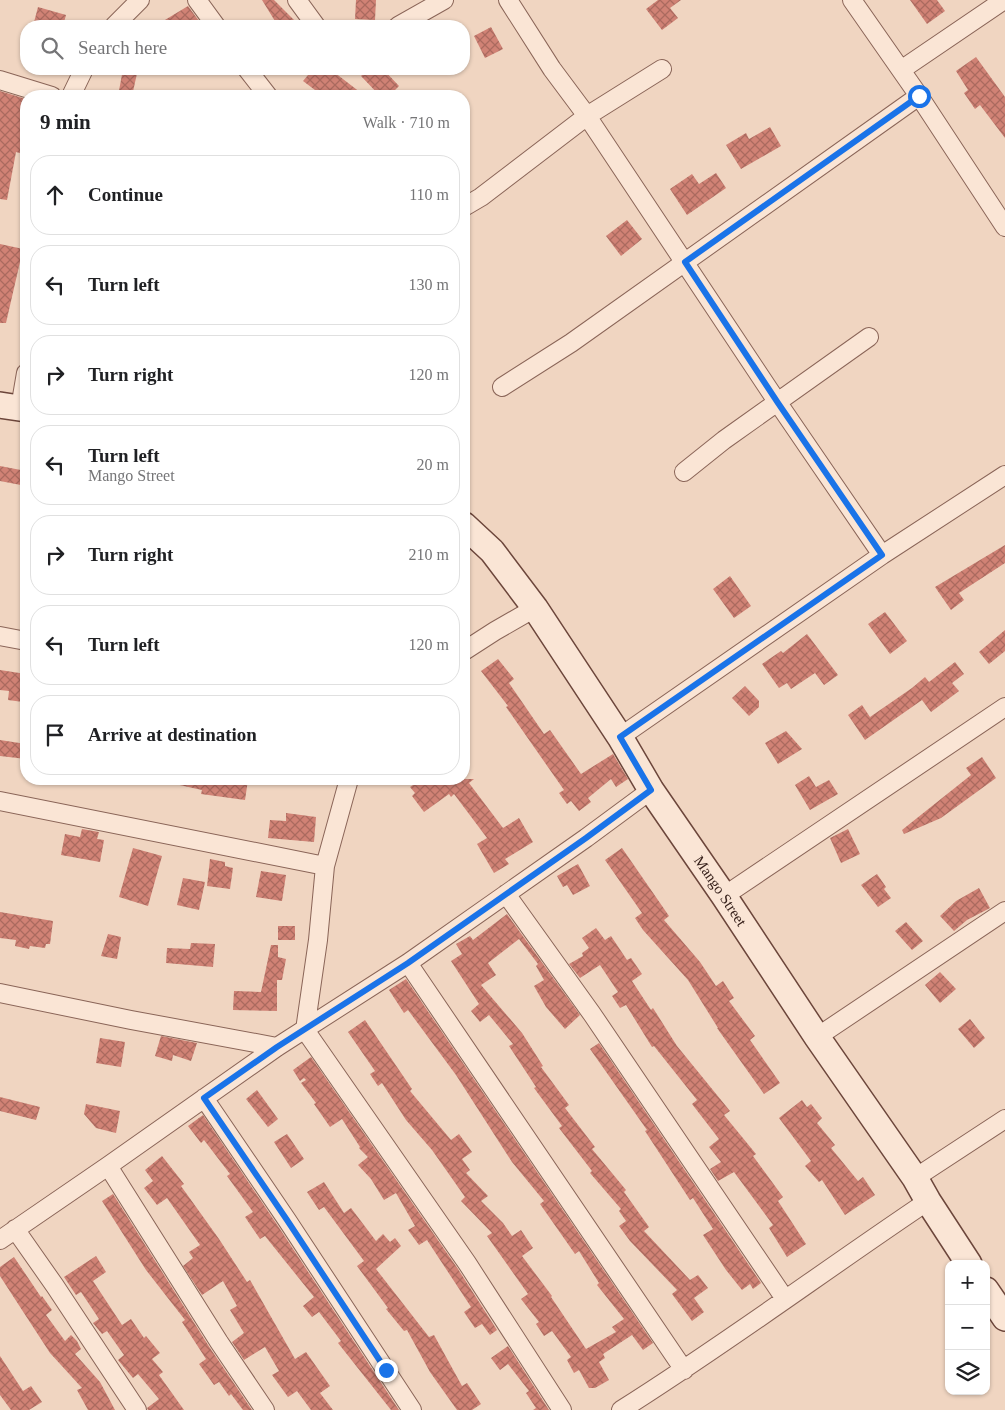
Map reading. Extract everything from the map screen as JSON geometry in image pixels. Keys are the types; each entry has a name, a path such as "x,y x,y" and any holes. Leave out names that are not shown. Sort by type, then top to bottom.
{"main road":[{"name":"Mango Street","path":"470,531 492,551 535,608 620,737 651,790 817,1037 915,1178 928,1202 966,1260"},
{"path":"990,1296 1005,1318"}],"street":[{"path":"120,20 140,0"},
{"path":"197,0 212,20"},
{"path":"297,0 312,20"},
{"path":"409,20 444,0"},
{"path":"508,0 552,68 587,116 778,403 882,555"},
{"path":"852,0 919,96 1005,227"},
{"path":"901,70 1004,0"},
{"path":"470,202 489,191 587,116 662,69"},
{"path":"74,90 81,75"},
{"path":"252,75 263,90"},
{"path":"0,80 32,90"},
{"path":"502,387 571,342 919,96"},
{"path":"684,472 724,440 869,337"},
{"path":"15,407 20,392"},
{"path":"620,737 882,555 1005,475"},
{"path":"470,647 535,608"},
{"path":"0,636 20,640"},
{"path":"724,896 1005,707"},
{"path":"347,785 325,866 318,940 305,1030 467,1263 562,1410"},
{"path":"0,1240 277,1047 408,963 651,790"},
{"path":"0,801 325,866"},
{"path":"506,894 592,1014 785,1299"},
{"path":"817,1037 1005,911"},
{"path":"408,963 684,1370"},
{"path":"0,993 130,1020 277,1047"},
{"path":"204,1098 412,1410"},
{"path":"915,1178 1005,1119"},
{"path":"108,1166 219,1342 265,1410"},
{"path":"621,1410 684,1370 857,1249 928,1202"},
{"path":"15,1228 137,1410"}],"building":[{"path":"262,0 274,0 294,20 274,20"},
{"path":"356,0 376,0 375,20 355,19"},
{"path":"658,0 681,0 670,8 678,18 662,30 646,9"},
{"path":"910,0 937,0 945,11 927,24"},
{"path":"188,6 198,20 165,20"},
{"path":"38,7 66,15 65,20 35,20"},
{"path":"491,27 503,49 485,58 474,36"},
{"path":"976,57 1005,97 1005,138 980,105 975,109 964,93 968,90 956,71"},
{"path":"122,75 137,75 133,90 119,90"},
{"path":"308,75 338,75 357,90 315,90 303,81"},
{"path":"389,75 399,86 395,90 374,90 361,76"},
{"path":"0,91 20,97 20,153 16,152 7,200 0,199"},
{"path":"770,127 781,146 741,169 726,145 746,133 749,139"},
{"path":"716,173 726,188 687,215 670,189 692,174 699,184"},
{"path":"627,220 642,239 621,256 606,236"},
{"path":"0,244 20,248 20,262 6,323 0,323"},
{"path":"0,466 20,470 20,485 0,481"},
{"path":"1005,545 1005,563 959,593 964,600 951,610 935,587"},
{"path":"730,576 751,606 734,618 713,589"},
{"path":"885,612 907,641 890,654 868,624"},
{"path":"1005,630 1005,651 989,664 979,652"},
{"path":"807,634 838,675 824,685 815,673 791,689 787,683 779,688 762,664 781,651 783,653"},
{"path":"498,659 514,679 509,683 544,734 550,730 581,774 613,754 628,779 616,787 611,779 588,798 591,802 579,811 571,801 567,804 559,793 564,790 506,707 508,706 481,671"},
{"path":"955,662 964,674 952,683 959,691 931,712 922,700 865,740 848,715 862,705 870,717 925,677 929,682"},
{"path":"0,670 20,673 20,702 8,700 9,691 0,690"},
{"path":"745,686 759,701 759,707 749,716 732,698"},
{"path":"786,731 802,749 778,764 765,743"},
{"path":"0,740 20,743 20,758 0,756"},
{"path":"982,757 996,778 941,818 904,834 902,830 971,775 966,768"},
{"path":"809,776 816,787 829,780 838,794 810,810 795,785"},
{"path":"470,784 503,828 519,818 533,842 505,859 509,864 494,873 477,844 487,838 454,794 451,797 449,794 424,812 412,796 415,793 410,787 413,785"},
{"path":"180,785 247,785 245,800 201,794 202,790"},
{"path":"286,813 316,817 314,842 268,838 270,820 286,821"},
{"path":"82,829 99,832 97,839 104,840 100,862 61,855 65,834 80,837"},
{"path":"848,829 860,854 841,863 830,838"},
{"path":"133,848 162,856 148,906 119,897"},
{"path":"622,848 669,916 664,920 700,962 716,986 723,981 734,998 729,1001 755,1036 750,1040 780,1083 764,1094 717,1028 688,980 643,930 635,918 642,913 605,860"},
{"path":"210,859 225,862 225,866 233,868 230,889 207,886"},
{"path":"578,864 590,886 573,895 567,885 563,887 557,876"},
{"path":"261,871 286,875 282,901 256,897"},
{"path":"877,874 886,887 884,889 891,898 878,907 861,885"},
{"path":"183,878 205,882 199,910 177,905"},
{"path":"979,888 990,908 967,920 954,931 940,916 956,901"},
{"path":"0,912 53,921 50,944 46,944 45,948 30,946 29,949 15,946 16,940 0,938"},
{"path":"507,914 580,1015 565,1029 546,1007 534,986 544,980 536,966 538,964 519,939 488,963 496,975 481,985 522,1033 543,1066 541,1067 569,1105 565,1108 595,1147 592,1149 626,1190 624,1192 649,1227 644,1231 690,1280 698,1275 708,1288 694,1298 704,1312 692,1321 672,1294 677,1290 630,1241 619,1226 626,1221 619,1211 621,1209 590,1173 592,1171 559,1128 562,1126 534,1088 536,1087 509,1046 513,1044 489,1015 480,1022 471,1011 479,1004 451,961 462,954 456,944 470,936 473,940"},
{"path":"906,922 923,941 912,950 895,931"},
{"path":"278,926 295,926 295,940 278,940"},
{"path":"596,928 605,940 611,936 627,960 631,958 642,974 632,981 651,1010 653,1008 677,1046 730,1111 724,1115 756,1154 753,1156 783,1197 778,1201 806,1244 787,1257 769,1228 773,1225 734,1172 718,1181 710,1169 721,1162 709,1147 719,1139 692,1104 697,1100 654,1046 652,1047 626,1005 620,1008 612,996 618,992 600,965 580,978 569,964 583,956 582,953 589,948 582,938"},
{"path":"108,934 121,937 117,959 101,956"},
{"path":"191,943 215,944 213,967 166,963 167,948 190,949"},
{"path":"271,945 278,945 278,957 286,959 282,980 277,980 277,1011 233,1010 234,991 261,992"},
{"path":"940,972 956,989 940,1003 925,985"},
{"path":"406,979 653,1343 643,1350 632,1335 603,1354 605,1358 599,1362 609,1380 595,1388 589,1388 579,1370 574,1373 567,1360 571,1357 552,1331 544,1336 536,1324 539,1322 521,1299 528,1294 487,1236 492,1233 461,1201 465,1197 432,1150 406,1120 382,1083 378,1086 370,1074 375,1071 348,1032 365,1020 412,1089 410,1091 451,1140 459,1134 472,1152 462,1159 470,1170 466,1173 488,1196 481,1201 503,1223 512,1236 521,1230 533,1248 522,1256 552,1296 586,1349 616,1332 612,1327 624,1319 597,1285 599,1283 579,1251 575,1254 540,1204 544,1201 512,1162 456,1075 408,1010 404,1013 389,990"},
{"path":"970,1019 985,1038 974,1048 958,1029"},
{"path":"161,1036 197,1043 191,1061 173,1055 172,1061 155,1056"},
{"path":"100,1038 125,1042 121,1067 96,1063"},
{"path":"599,1043 761,1283 753,1289 750,1284 742,1290 703,1235 713,1229 693,1198 690,1200 645,1131 647,1130 590,1049"},
{"path":"311,1057 458,1269 497,1330 490,1335 482,1324 475,1328 464,1312 471,1307 427,1240 419,1245 408,1230 415,1226 396,1193 384,1200 371,1179 358,1165 368,1157 359,1148 342,1119 330,1127 314,1104 316,1103 301,1083 306,1080 304,1078 300,1081 293,1070"},
{"path":"257,1090 278,1119 268,1127 246,1099"},
{"path":"0,1097 40,1107 36,1120 0,1111"},
{"path":"802,1100 807,1107 811,1104 822,1118 817,1123 835,1145 831,1148 858,1181 863,1177 875,1195 845,1215 822,1180 819,1182 805,1166 811,1161 779,1118"},
{"path":"86,1104 120,1111 116,1133 96,1128 84,1114"},
{"path":"203,1115 399,1410 391,1410 338,1343 341,1341 319,1312 312,1317 303,1306 314,1297 265,1236 260,1239 245,1217 253,1212 227,1176 230,1174 204,1140 201,1143 188,1126"},
{"path":"287,1134 304,1159 291,1168 274,1142"},
{"path":"162,1156 184,1184 181,1186 247,1282 250,1280 295,1359 306,1352 330,1386 320,1393 333,1410 311,1410 297,1391 288,1397 272,1375 279,1371 265,1347 244,1360 232,1342 244,1333 230,1310 237,1306 223,1281 202,1295 183,1266 193,1258 189,1252 200,1245 167,1198 157,1205 144,1188 153,1181 145,1170"},
{"path":"324,1182 344,1213 351,1208 376,1241 383,1234 390,1242 395,1238 401,1246 376,1269 429,1337 434,1335 462,1386 467,1383 481,1404 472,1410 457,1410 430,1372 407,1330 404,1331 386,1309 388,1308 357,1266 364,1261 324,1207 319,1210 307,1192"},
{"path":"113,1194 210,1348 252,1410 243,1410 231,1394 229,1396 219,1382 214,1385 199,1364 206,1359 182,1322 185,1320 146,1270 102,1201"},
{"path":"96,1256 106,1272 93,1281 122,1325 131,1319 144,1338 146,1336 160,1353 152,1359 163,1372 159,1375 184,1410 148,1410 147,1408 159,1399 138,1374 133,1378 118,1360 124,1355 107,1331 102,1334 93,1323 99,1319 81,1292 76,1295 64,1277"},
{"path":"14,1257 52,1310 46,1315 65,1341 71,1335 77,1341 81,1349 75,1354 100,1382 115,1410 88,1410 77,1390 82,1388 50,1353 0,1276 0,1267"},
{"path":"508,1346 549,1410 533,1410 536,1408 526,1393 529,1391 508,1364 500,1370 491,1358"},
{"path":"0,1356 23,1391 31,1386 42,1402 29,1410 11,1410 0,1395"}],"route":[{"path":"386,1370 204,1098 277,1047 408,963 651,790 620,737 882,555 685,262 919,96"}]}
